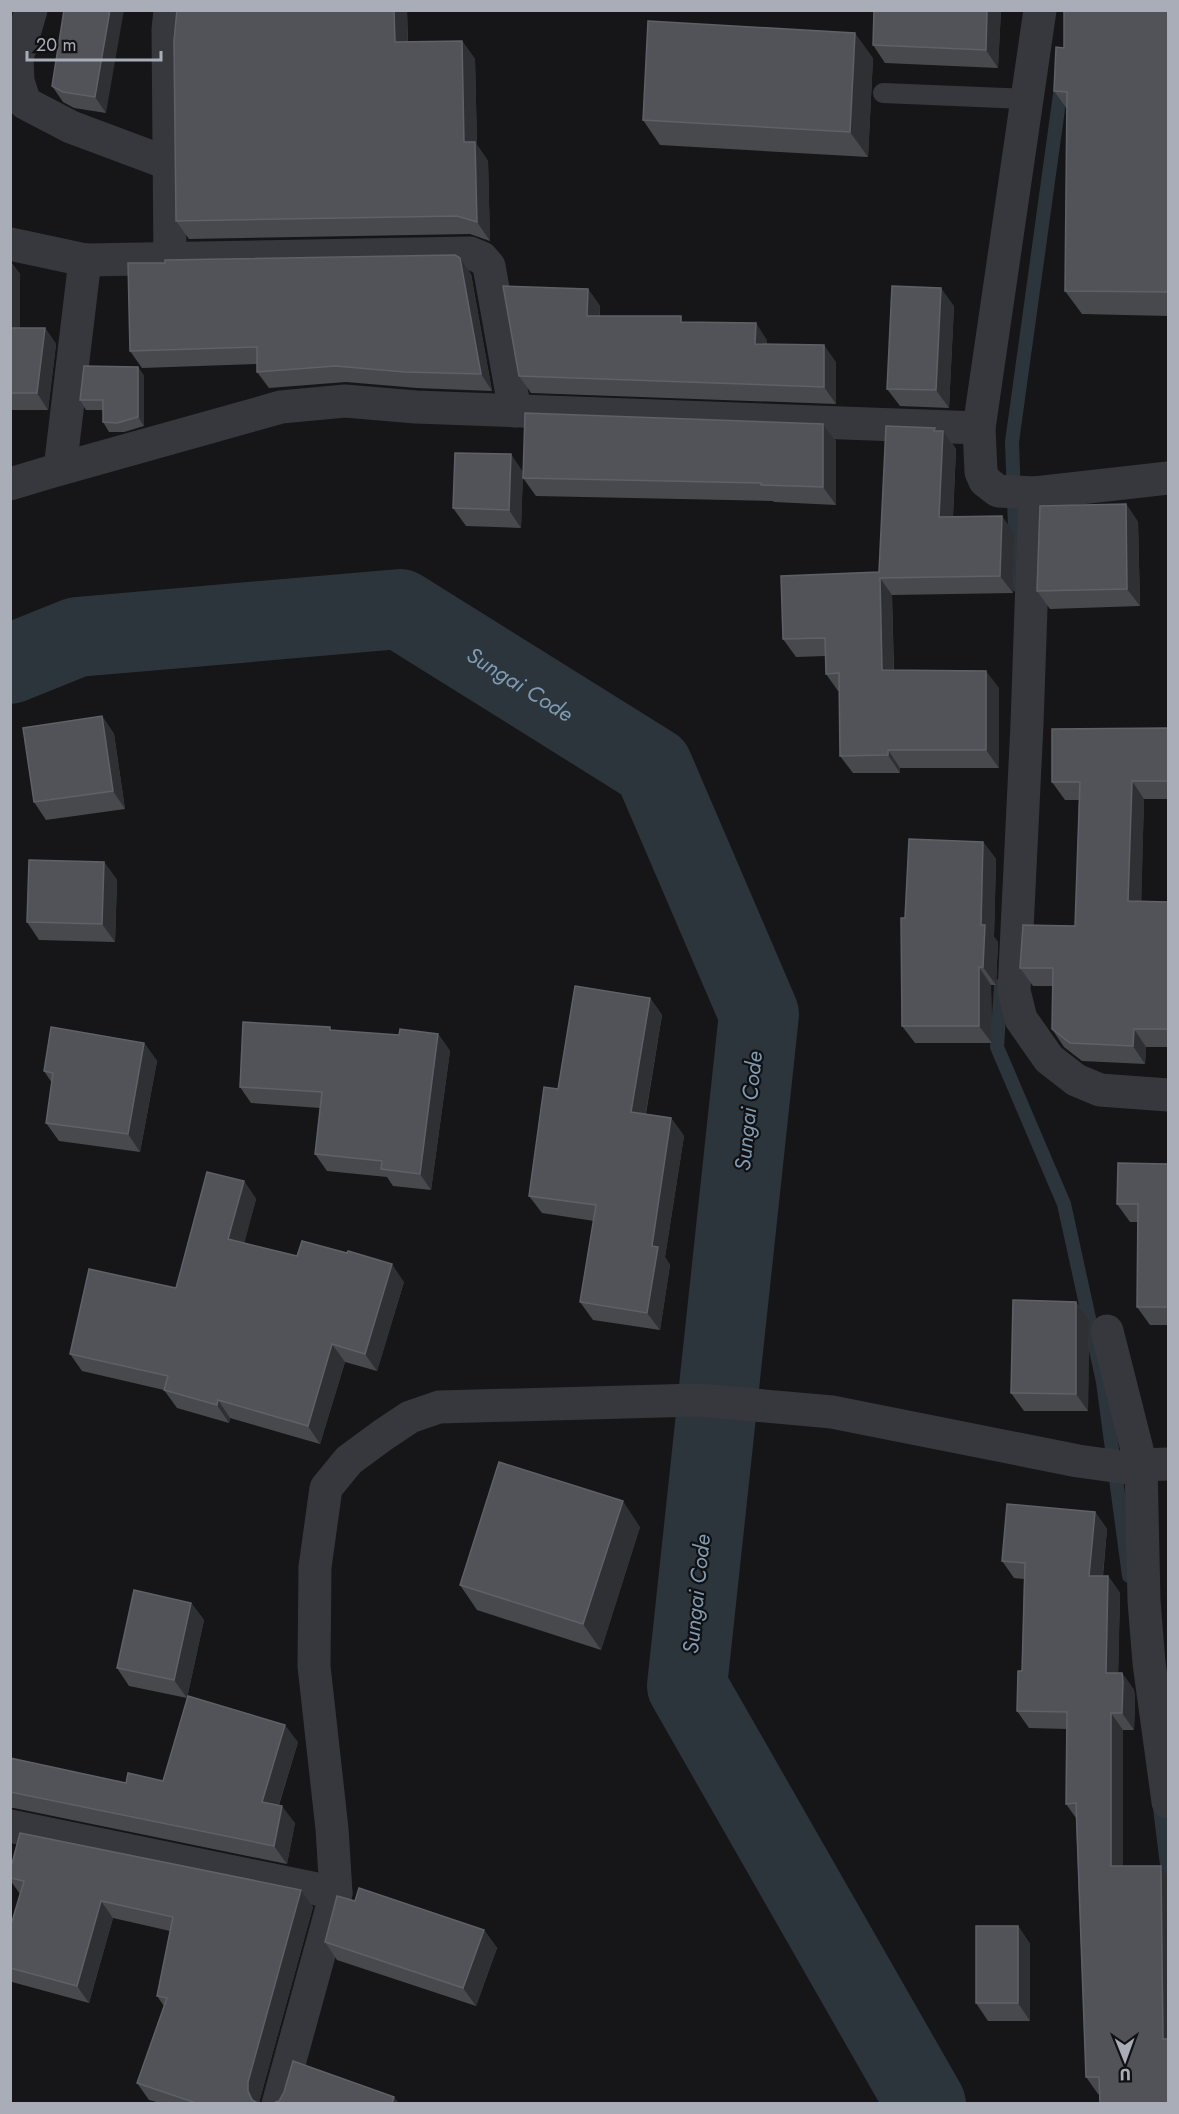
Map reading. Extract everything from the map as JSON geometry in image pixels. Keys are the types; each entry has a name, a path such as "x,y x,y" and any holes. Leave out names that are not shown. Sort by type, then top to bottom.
{"street":[{"path":"31,10 17,58 18,81 25,103 71,128 170,164"},
{"path":"170,10 168,30 170,260"},
{"path":"1040,10 979,428 981,472 990,487 1021,492 1168,478"},
{"path":"10,244 85,260 470,253 483,258 489,266 515,411"},
{"path":"60,468 85,260"},
{"path":"10,484 281,406 345,401 416,407 979,428"},
{"path":"1021,492 1027,724 1014,991 1021,1019 1049,1059 1076,1080 1100,1090 1168,1095"},
{"path":"1107,1332 1134,1465 1149,1663 1168,1802"},
{"path":"278,2103 336,1893 332,1829 314,1666 315,1567 326,1488 349,1460 410,1416 439,1407 698,1400 832,1412 1134,1465"},
{"path":"10,1826 336,1893"}],"lane":[{"path":"883,93 1027,99"}],"building":[{"path":"64,10 110,10 95,97 63,92 52,86"},
{"path":"177,10 394,10 395,42 462,41 464,142 475,142 477,222 457,216 176,221 174,41"},
{"path":"874,10 987,10 986,50 873,45"},
{"path":"1064,10 1168,10 1168,292 1065,291 1067,92 1054,91 1056,47 1064,48"},
{"path":"648,21 855,33 850,132 643,120"},
{"path":"455,255 460,258 481,374 405,372 335,366 257,372 257,347 130,351 128,263 165,263 165,260"},
{"path":"503,286 588,289 587,316 681,316 681,322 756,323 755,344 824,345 824,387 519,376"},
{"path":"892,286 941,288 936,390 887,389"},
{"path":"10,328 45,328 37,393 10,393"},
{"path":"84,366 138,367 138,417 117,423 103,422 103,400 80,400"},
{"path":"525,413 823,424 823,487 761,485 761,483 523,478"},
{"path":"886,426 935,428 934,431 943,431 939,517 1002,516 1000,576 880,578 882,670 986,671 986,750 888,750 888,755 840,756 839,673 826,674 825,638 783,639 781,576 879,572"},
{"path":"455,453 511,454 509,510 453,508"},
{"path":"1126,504 1127,589 1037,591 1040,506"},
{"path":"102,716 113,791 34,802 23,728"},
{"path":"1168,728 1168,781 1132,781 1128,901 1168,902 1168,1029 1134,1029 1133,1046 1070,1043 1052,1029 1053,968 1020,968 1023,925 1075,926 1080,782 1052,782 1052,729"},
{"path":"909,839 983,842 981,925 985,925 983,967 979,967 979,1026 902,1026 901,918 905,918"},
{"path":"29,860 104,862 102,924 27,922"},
{"path":"575,986 650,998 631,1112 671,1118 652,1246 658,1247 647,1313 580,1302 596,1205 529,1196 544,1087 558,1089"},
{"path":"243,1022 330,1027 330,1030 399,1035 400,1029 438,1034 420,1174 381,1169 382,1161 315,1154 322,1092 240,1087"},
{"path":"51,1027 144,1043 128,1134 46,1123 53,1073 44,1071"},
{"path":"1118,1163 1168,1164 1168,1307 1137,1307 1138,1204 1117,1204"},
{"path":"207,1172 244,1181 228,1239 297,1256 302,1241 392,1264 365,1354 332,1344 308,1426 218,1400 217,1405 164,1390 168,1376 70,1354 89,1269 176,1288"},
{"path":"1013,1300 1076,1302 1076,1394 1011,1393"},
{"path":"499,1462 623,1501 583,1624 460,1585"},
{"path":"1007,1504 1095,1512 1089,1576 1108,1576 1106,1673 1122,1673 1123,1682 1122,1713 1111,1713 1111,1866 1161,1866 1163,2039 1168,2039 1168,2103 1100,2103 1099,2077 1086,2077 1076,1803 1066,1804 1067,1712 1017,1711 1018,1671 1022,1671 1025,1563 1002,1561"},
{"path":"134,1590 191,1603 174,1680 117,1668"},
{"path":"188,1696 285,1725 262,1802 282,1806 274,1846 10,1792 10,1758 126,1783 128,1773 163,1781"},
{"path":"20,1833 301,1890 248,2082 248,2091 252,2100 258,2103 196,2103 137,2083 167,1998 157,1996 173,1917 101,1901 77,1986 10,1968 10,1928 24,1881 10,1878"},
{"path":"359,1888 484,1930 463,1988 325,1942 337,1896 355,1901"},
{"path":"976,1926 1018,1926 1018,2003 976,2003"},
{"path":"293,2061 394,2097 392,2103 273,2103 279,2101 284,2092"}],"waterway":[{"path":"1017,585 1012,442 1062,80"},
{"name":"Sungai Code","path":"10,664 77,637 400,609 653,767 759,1014 687,1686 926,2104"},
{"path":"1001,985 997,1047 1064,1204 1103,1382 1129,1576"},
{"path":"1159,1800 1168,1873"}]}
